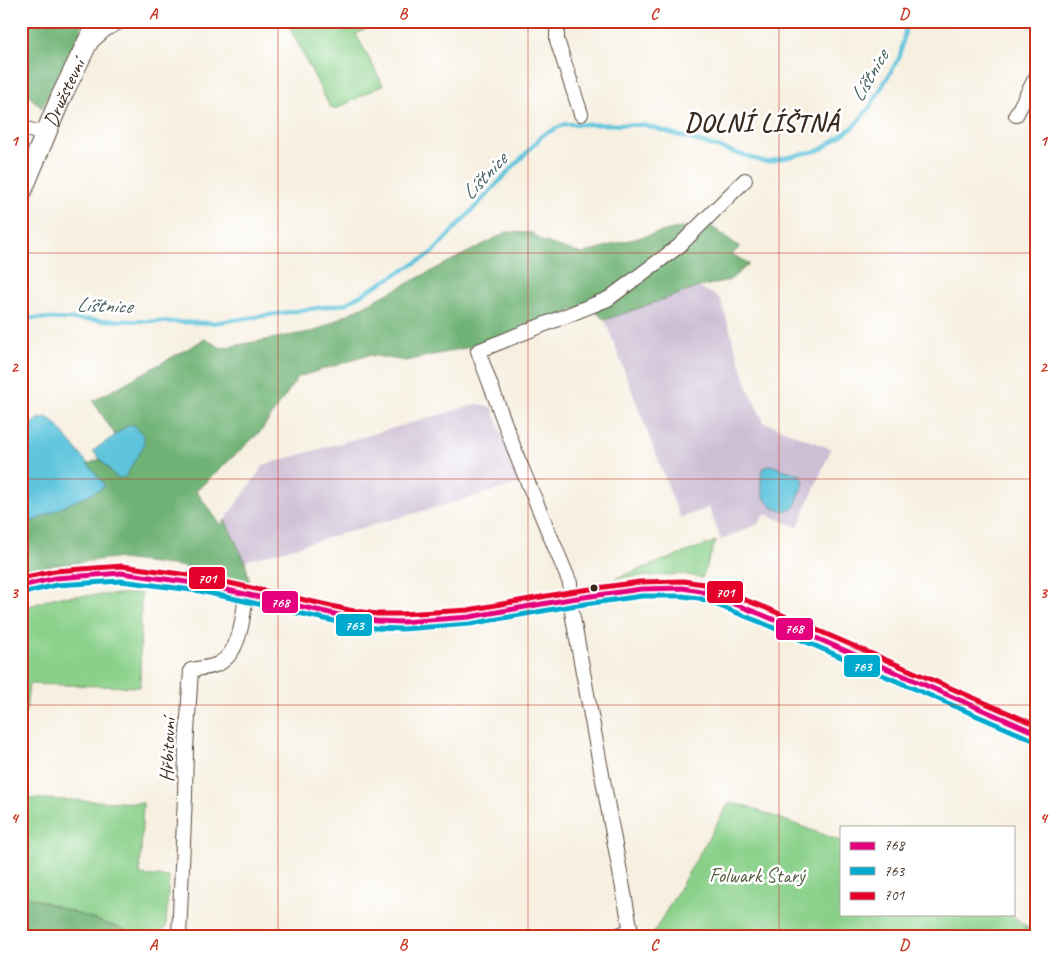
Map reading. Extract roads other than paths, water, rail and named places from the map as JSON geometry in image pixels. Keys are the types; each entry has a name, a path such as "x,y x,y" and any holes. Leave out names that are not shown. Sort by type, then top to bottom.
{"street":[{"name":"Družstevní","path":"21,193 61,96 98,21"},
{"path":"84,49 106,29 121,21"},
{"path":"557,21 557,40 581,114"},
{"path":"1016,115 1036,77"},
{"path":"21,127 46,135"},
{"path":"614,937 632,934 570,599 570,583 518,459 478,351 608,299 679,246 745,180"},
{"path":"21,586 56,578 121,573 167,578 348,617 402,622 469,617 570,599 664,587 682,588 701,591 763,615 1036,733"},
{"name":"Hřbitovní","path":"179,937 191,670 217,665 229,656 236,644 246,594"}],"water":[{"path":"47,417 56,424 104,484 103,488 21,527 21,431 39,419"},
{"path":"129,425 134,425 144,436 144,445 125,477 117,478 93,451"},
{"path":"770,465 801,475 804,482 794,509 777,509 766,500 761,486 761,477 762,469"}],"waterway":[{"name":"Líštnice","path":"21,318 213,323 345,304 431,254 543,135 565,124 644,125 766,162 820,150 852,128 870,107 900,56 907,21"}],"district":[{"name":"DOLNÍ LÍŠTNÁ","path":"762,122"}],"park label":[{"name":"Folwark Starý","path":"757,875"}]}
